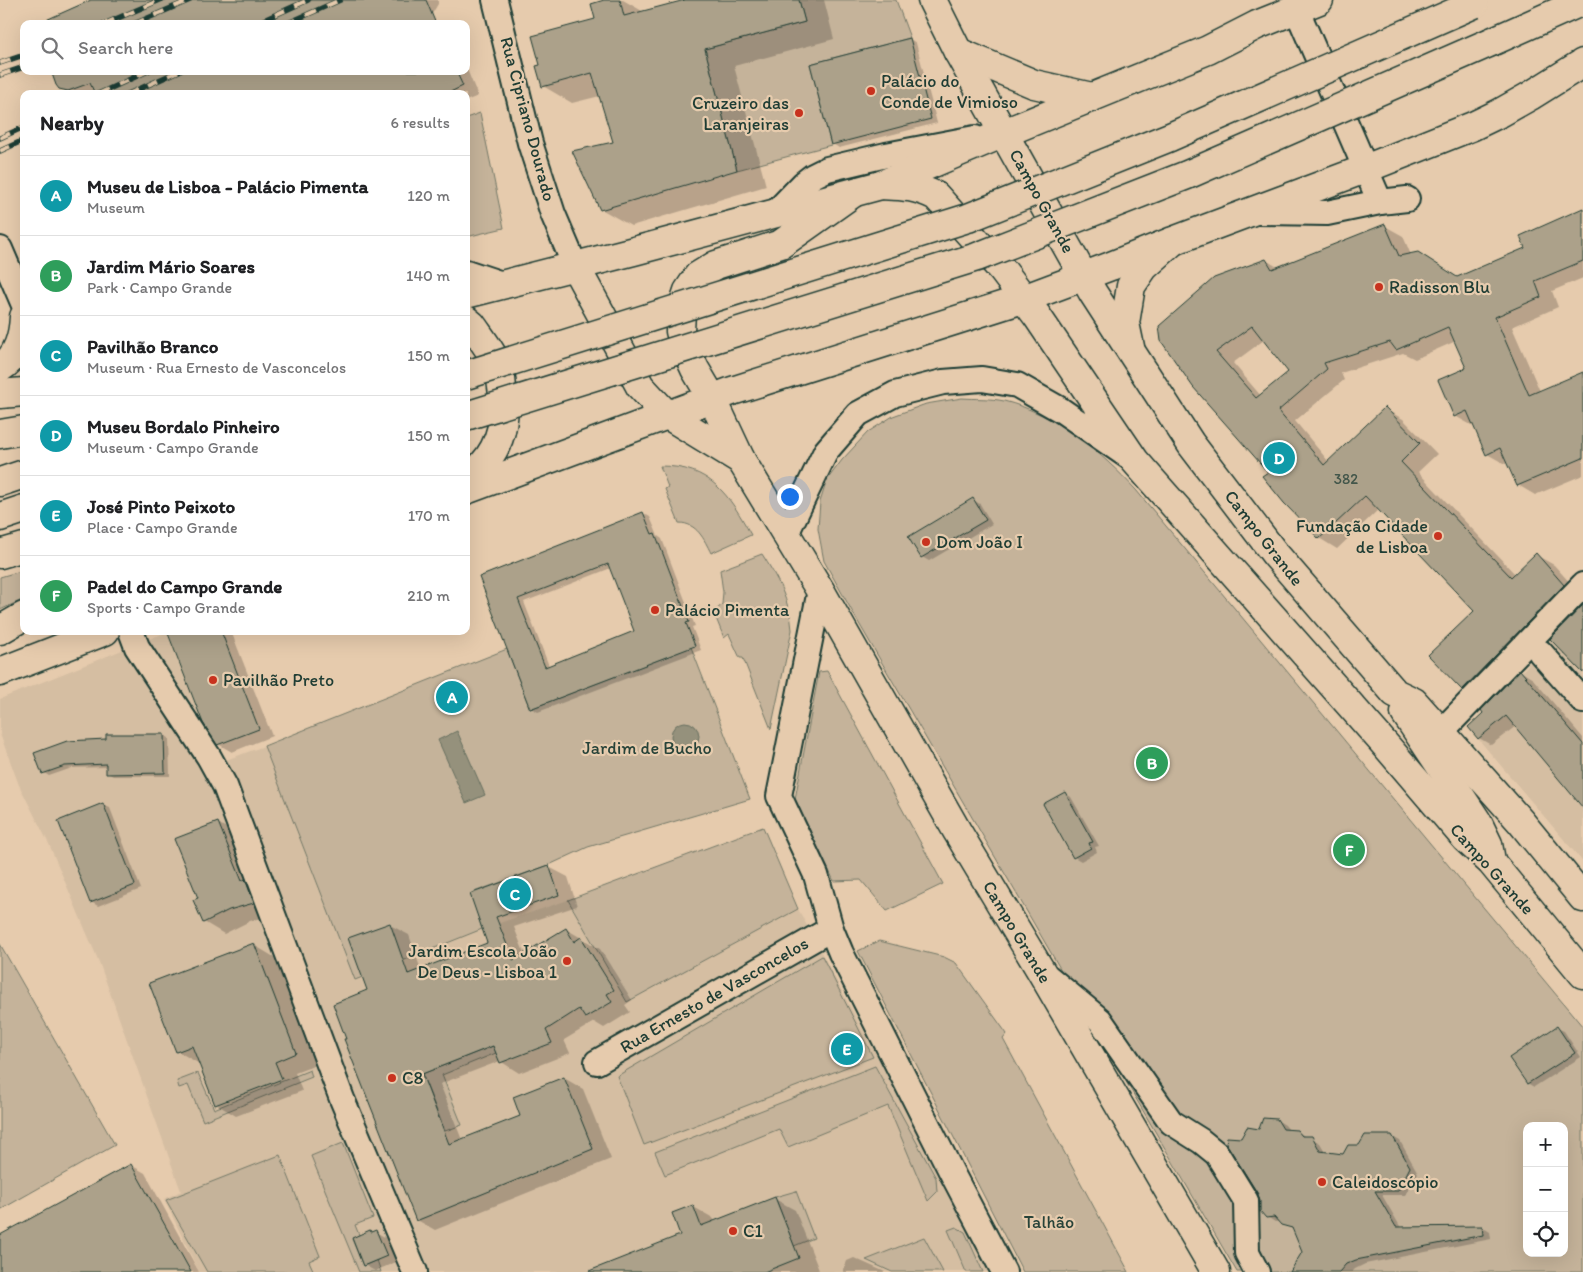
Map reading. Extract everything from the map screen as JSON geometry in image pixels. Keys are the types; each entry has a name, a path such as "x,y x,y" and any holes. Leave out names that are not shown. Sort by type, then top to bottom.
{"main road":[{"name":"Campo Grande","path":"932,0 958,52 1084,276 1191,444 1275,554 1395,693 1414,702 1534,838 1583,898"},
{"path":"470,415 977,257 1187,175 1583,1"},
{"path":"470,374 968,218 1170,137 1478,2"},
{"path":"470,293 881,185 1208,50 1257,25 1308,4"},
{"path":"958,52 1034,84 1092,97"},
{"path":"470,488 712,398 1023,299 1365,169 1500,113 1583,63"},
{"name":"Campo Grande","path":"881,185 922,189 936,196 1003,271 1135,461 1464,838 1491,862 1583,974"},
{"name":"Campo Grande","path":"854,193 780,244 716,264 698,276 688,291 681,312 680,331 683,343 695,369 712,398 741,460 820,590 957,831 1041,971 1216,1272"},
{"path":"1132,353 1125,323 1131,286 1144,267 1173,241"},
{"path":"574,266 640,386 666,414 741,460"},
{"path":"470,324 499,369 505,411 500,433 491,456 470,476"},
{"path":"0,368 14,355 20,339"},
{"path":"0,394 20,392"},
{"path":"0,434 20,431"},
{"path":"0,482 20,475"},
{"path":"0,517 20,510"},
{"path":"0,554 20,548"},
{"path":"0,630 20,618"},
{"path":"0,672 95,635"},
{"path":"1395,693 1404,712 1477,821 1488,844 1491,862"}],"street":[{"name":"Rua Cipriano Dourado","path":"495,0 530,143 553,214 574,266"},
{"path":"1308,4 1365,169 1380,202"},
{"path":"774,214 812,176 827,169 886,155 1004,133"},
{"path":"1252,212 1327,213 1380,202 1408,199"},
{"path":"2,258 20,296"},
{"path":"470,273 502,284"},
{"path":"786,534 826,451 858,414 895,394 942,382 982,379 1017,385 1061,410 1135,461"},
{"path":"1441,732 1583,585"},
{"path":"820,590 779,796 816,875 831,929 841,953 1004,1272"},
{"path":"132,635 137,647 209,757 225,786 342,1099 415,1272"},
{"path":"1540,652 1583,701"},
{"name":"Rua Ernesto de Vasconcelos","path":"597,1062 831,929"},
{"path":"1041,971 1100,1020 1171,1122 1201,1141 1217,1154 1246,1201 1247,1253 1257,1272"}],"shaded area":[{"path":"1583,603 1583,862 1468,727 1494,703"},
{"path":"160,635 168,635 218,763 264,746 355,980 482,929 568,900 627,1001 798,909 993,1272 199,1272 164,1199 181,1191 99,962 49,844 19,785 0,734 0,699"},
{"path":"685,722 695,726 699,736 695,746 685,750 675,746 671,736 675,726"},
{"path":"457,731 485,795 466,803 438,740"}],"green space":[{"path":"799,0 896,0 910,38 810,64 831,145 737,170 705,49 805,22"},
{"path":"480,113 504,228 470,236 470,117"},
{"path":"962,398 1004,401 1042,415 1076,436 1108,462 1136,490 1583,1027 1583,1272 1237,1272 824,561 818,529 820,502 827,480 842,460 868,432 893,416 926,404"},
{"path":"660,466 677,467 692,471 716,485 735,507 751,535 711,553 703,537 695,529 679,523 665,489 668,487"},
{"path":"762,554 786,599 792,630 771,729 743,658 740,658 729,634 724,638 714,613 722,604 723,592 720,570"},
{"path":"20,571 20,601 0,610 0,577"},
{"name":"Jardim de Bucho","path":"691,647 750,799 588,847 549,865 471,893 482,929 355,980 264,746 507,649 530,709"},
{"path":"827,671 943,884 887,911 861,880 834,881 795,799 819,672"},
{"path":"763,827 798,909 627,1002 568,900"},
{"name":"Talhão","path":"879,941 944,957 956,963 1007,1034 1003,1039 1129,1272 1023,1272 858,951"},
{"path":"0,944 115,1145 0,1210"},
{"path":"822,956 873,1057 644,1145 617,1076"},
{"path":"493,1046 496,1053 442,1075 462,1125 445,1131 422,1074"},
{"path":"875,1066 936,1178 937,1192 928,1201 888,1106 788,1147 779,1129 665,1175 655,1152"},
{"path":"310,1070 312,1077 203,1121 188,1085 179,1088 177,1081 198,1073 214,1109"},
{"path":"343,1143 373,1218 355,1225 359,1235 352,1239 363,1266 377,1260 381,1272 359,1272 311,1156"},
{"path":"280,1155 320,1256 309,1261 314,1272 207,1272 166,1200"},
{"path":"796,1191 814,1238 794,1246 775,1197"},
{"path":"956,1227 965,1232 983,1272 966,1272 948,1230"},
{"path":"924,1237 943,1272 892,1272 866,1260"}],"building":[{"path":"91,0 426,0 434,20 46,20"},
{"path":"604,0 620,0 624,16 685,0 799,0 805,22 705,49 737,170 600,210 572,151 613,142 592,73 542,87 536,66 540,65 532,36 595,19 591,4"},
{"name":"Palácio do Conde de Vimioso","path":"910,38 931,119 831,145 810,64"},
{"path":"52,75 458,75 463,86 454,90 93,90 90,83 71,90 64,90 59,89"},
{"path":"1583,208 1583,261 1535,281 1541,297 1495,317 1529,395 1583,372 1583,458 1517,486 1500,448 1486,455 1467,411 1454,417 1438,380 1466,368 1448,327 1396,350 1390,342 1324,363 1327,369 1278,411 1324,465 1385,407 1420,443 1401,462 1511,577 1536,553 1564,585 1462,690 1428,655 1474,611 1365,496 1319,539 1284,503 1262,476 1268,472 1193,387 1161,341 1159,326 1214,278 1266,259 1272,269 1385,224 1399,256 1418,252 1457,277 1525,248 1520,236","holes":["1252,326 1288,372 1256,398 1216,352"]},
{"path":"973,498 986,520 921,558 908,537"},
{"name":"Palácio Pimenta","path":"643,512 652,534 655,533 689,622 686,623 695,646 530,709 479,577","holes":["608,564 634,631 545,667 518,599"]},
{"path":"1583,605 1583,673 1550,639"},
{"name":"Pavilhão Preto","path":"169,635 223,635 259,729 217,745 203,723"},
{"path":"1520,670 1583,744 1583,808 1506,716 1478,739 1468,727 1483,713 1481,710"},
{"path":"106,734 164,734 165,773 106,774 106,764 65,766 42,774 34,753 67,741 106,739"},
{"path":"1065,792 1093,842 1089,843 1091,848 1073,858 1043,804"},
{"path":"103,803 135,885 90,903 58,821"},
{"path":"218,822 242,881 245,879 254,903 229,910 203,923 193,900 198,898 174,839"},
{"name":"C8","path":"549,865 559,895 496,917 513,960 566,928 574,942 581,937 614,990 607,994 612,1002 585,1018 579,1009 546,1030 552,1043 500,1063 493,1046 422,1074 449,1144 520,1116 513,1097 564,1077 593,1149 416,1221 344,1039 346,1039 333,1004 367,990 348,938 390,923 408,974 487,943 470,894"},
{"path":"254,943 296,1053 275,1062 282,1079 215,1105 192,1046 176,1052 149,983"},
{"path":"1557,1026 1575,1053 1527,1084 1509,1058"},
{"name":"Caleidoscópio","path":"1263,1118 1277,1119 1283,1129 1297,1130 1302,1136 1312,1136 1320,1151 1343,1154 1348,1145 1359,1145 1365,1135 1392,1135 1410,1167 1398,1191 1375,1191 1396,1227 1482,1226 1483,1235 1356,1260 1346,1264 1339,1272 1290,1272 1302,1252 1292,1228 1281,1225 1274,1217 1266,1218 1260,1211 1258,1194 1226,1143 1227,1137 1241,1138 1247,1127 1259,1129"},
{"path":"131,1164 191,1272 0,1272 0,1235"},
{"name":"C1","path":"775,1197 799,1258 764,1272 589,1272 680,1235 672,1213 693,1205 701,1226"},
{"path":"370,1230 371,1232 376,1230 387,1256 363,1266 352,1238"}],"railway":[{"path":"113,20 160,0"},
{"path":"143,20 190,0"},
{"path":"264,20 308,0"},
{"path":"295,20 340,0"},
{"path":"0,63 20,56"},
{"path":"0,75 20,68"},
{"path":"107,90 139,75"},
{"path":"137,90 170,75"},
{"path":"0,138 20,129"},
{"path":"0,151 20,142"}],"place":[{"name":"Palácio do Conde de Vimioso","path":"871,91"},
{"name":"Cruzeiro das Laranjeiras","path":"799,113"},
{"name":"Radisson Blu","path":"1379,287"},
{"name":"Museu Bordalo Pinheiro","path":"1279,458"},
{"name":"Fundação Cidade de Lisboa","path":"1438,536"},
{"name":"Dom João I","path":"926,542"},
{"name":"Palácio Pimenta","path":"655,610"},
{"name":"Pavilhão Preto","path":"213,680"},
{"name":"Museu de Lisboa - Palácio Pimenta","path":"452,697"},
{"name":"Jardim Mário Soares","path":"1152,763"},
{"name":"Padel do Campo Grande","path":"1349,850"},
{"name":"Pavilhão Branco","path":"515,894"},
{"name":"Jardim Escola João De Deus - Lisboa 1","path":"567,961"},
{"name":"José Pinto Peixoto","path":"847,1049"},
{"name":"C8","path":"392,1078"},
{"name":"Caleidoscópio","path":"1322,1182"},
{"name":"C1","path":"733,1231"}]}
